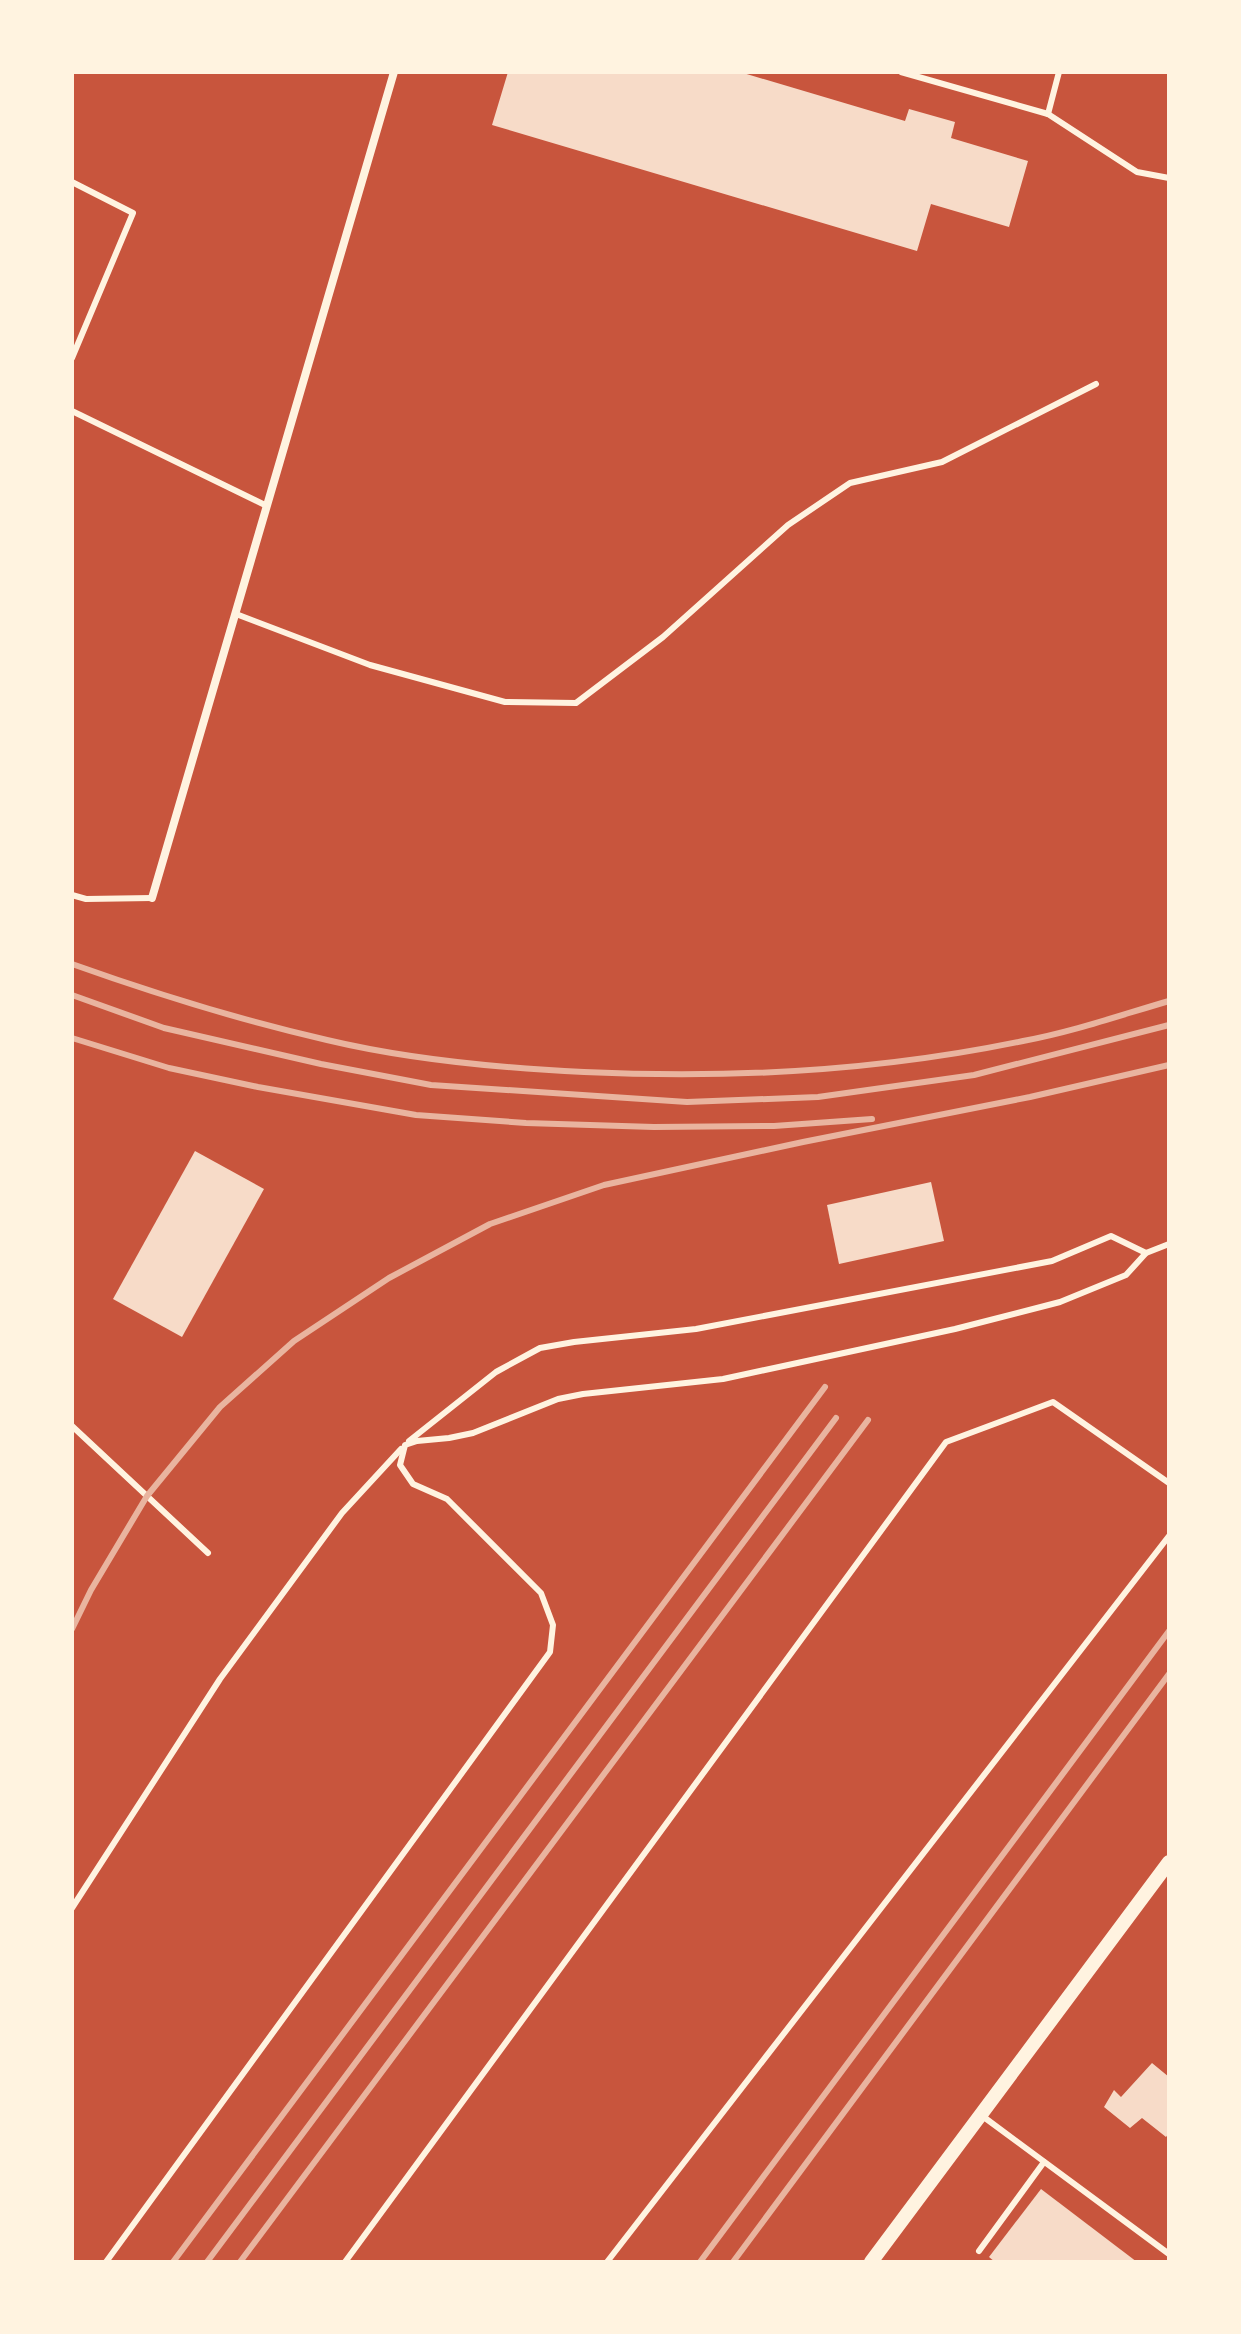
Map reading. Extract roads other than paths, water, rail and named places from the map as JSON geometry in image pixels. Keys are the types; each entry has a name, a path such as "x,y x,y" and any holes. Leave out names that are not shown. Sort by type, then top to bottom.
{"street":[{"path":"152,898 394,72"},
{"path":"871,2262 1169,1862"}],"lane":[{"path":"901,72 1048,114 1137,172 1169,178"},
{"path":"1048,114 1059,72"},
{"path":"72,182 133,213 72,358"},
{"path":"236,614 370,665 505,702 576,703 663,637 788,525 850,483 942,462 1096,384"},
{"path":"72,411 267,506"},
{"path":"72,895 86,899 152,898"},
{"path":"72,1908 220,1679 342,1513 405,1445 496,1372 540,1348 696,1329 1052,1261 1111,1236 1146,1253"},
{"path":"405,1445 473,1433 558,1399 723,1379 1015,1314 1060,1302 1126,1275 1146,1253 1169,1244"},
{"path":"345,2262 946,1442 1053,1402 1169,1483"},
{"path":"72,1426 208,1553"},
{"path":"106,2262 550,1652 553,1625 541,1593 447,1499 413,1484 400,1465 405,1445"},
{"path":"607,2262 1169,1536"},
{"path":"981,2115 1169,2254"},
{"path":"979,2251 1044,2162"}],"railway":[{"path":"72,964 230,1015 359,1047 487,1065 639,1074 750,1073 914,1059 1041,1037 1169,1001"},
{"path":"72,995 164,1028 321,1064 431,1085 687,1102 818,1097 974,1075 1169,1025"},
{"path":"72,1038 169,1068 416,1115 526,1123 654,1127 774,1126 872,1119"},
{"path":"72,1629 91,1590 147,1496 220,1407 294,1341 389,1278 490,1224 604,1185 1030,1097 1169,1065"},
{"path":"173,2262 825,1387"},
{"path":"207,2262 836,1418"},
{"path":"240,2262 868,1420"},
{"path":"700,2262 1169,1631"},
{"path":"733,2262 1169,1674"}]}
